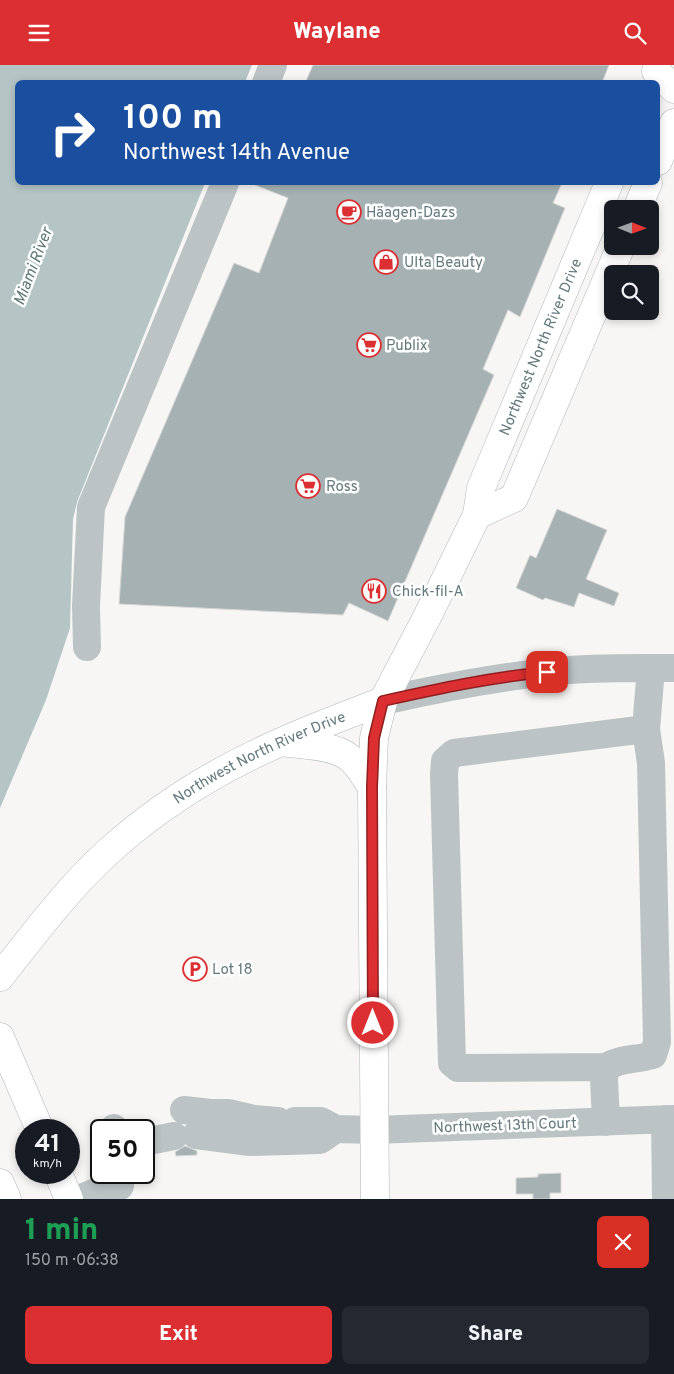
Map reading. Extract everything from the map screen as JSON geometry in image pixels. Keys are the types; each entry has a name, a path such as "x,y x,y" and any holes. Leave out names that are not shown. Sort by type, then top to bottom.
{"main road":[{"path":"660,156 674,123"},
{"name":"Northwest North River Drive","path":"0,977 81,879 110,851 154,815 213,776 280,742 383,701 477,515 481,488 608,185"},
{"path":"641,200 647,185"},
{"path":"477,515 514,498 617,255"},
{"path":"375,1199 372,787 374,738 383,701"},
{"path":"280,742 330,749 346,755 355,762 372,787"},
{"path":"0,1037 35,1119"},
{"path":"0,1183 7,1199"},
{"path":"63,1184 69,1199"}],"street":[{"path":"267,80 273,65"},
{"path":"87,647 86,607 91,507 224,185"},
{"path":"383,701 444,687 514,676 564,671 662,668 646,729 651,763 657,1042 653,1055 640,1059 614,1062 606,1067 458,1068 452,1063 445,761 454,753 646,729"},
{"path":"606,1067 604,1078 606,1122"},
{"name":"Northwest 13th Court","path":"184,1110 228,1113 270,1121 321,1121 336,1129 374,1130 669,1119"},
{"path":"666,1199 669,1119"},
{"name":"Northwest 13th Court","path":"155,1140 185,1136 250,1141 320,1140 336,1129"},
{"path":"78,1199 102,1189 120,1186 120,1184"}],"water":[{"name":"Miami River","path":"0,65 252,65 246,80 15,80 15,185 204,185 77,502 73,519 70,628 46,700 0,808"}],"building":[{"path":"313,65 609,65 603,80 306,80"},
{"path":"255,185 561,185 553,203 565,208 520,317 508,310 483,369 494,375 388,621 349,603 343,615 119,604 125,517 234,263 259,273 288,198"},
{"path":"557,509 607,530 586,579 619,593 614,606 579,593 574,607 545,598 543,600 516,588 530,555 536,558"},
{"path":"185,1146 197,1151 197,1155 176,1156 175,1152"},
{"path":"561,1173 561,1193 550,1193 550,1199 533,1199 533,1194 516,1194 516,1178 538,1177 538,1174"}],"place":[{"name":"Häagen-Dazs","path":"349,212"},
{"name":"Ulta Beauty","path":"386,262"},
{"name":"Publix","path":"369,345"},
{"name":"Ross","path":"308,486"},
{"name":"Chick-fil-A","path":"374,591"},
{"name":"Lot 18","path":"195,969"}],"route":[{"path":"373,1023 372,752 376,725 383,701 444,687 547,672"}]}
